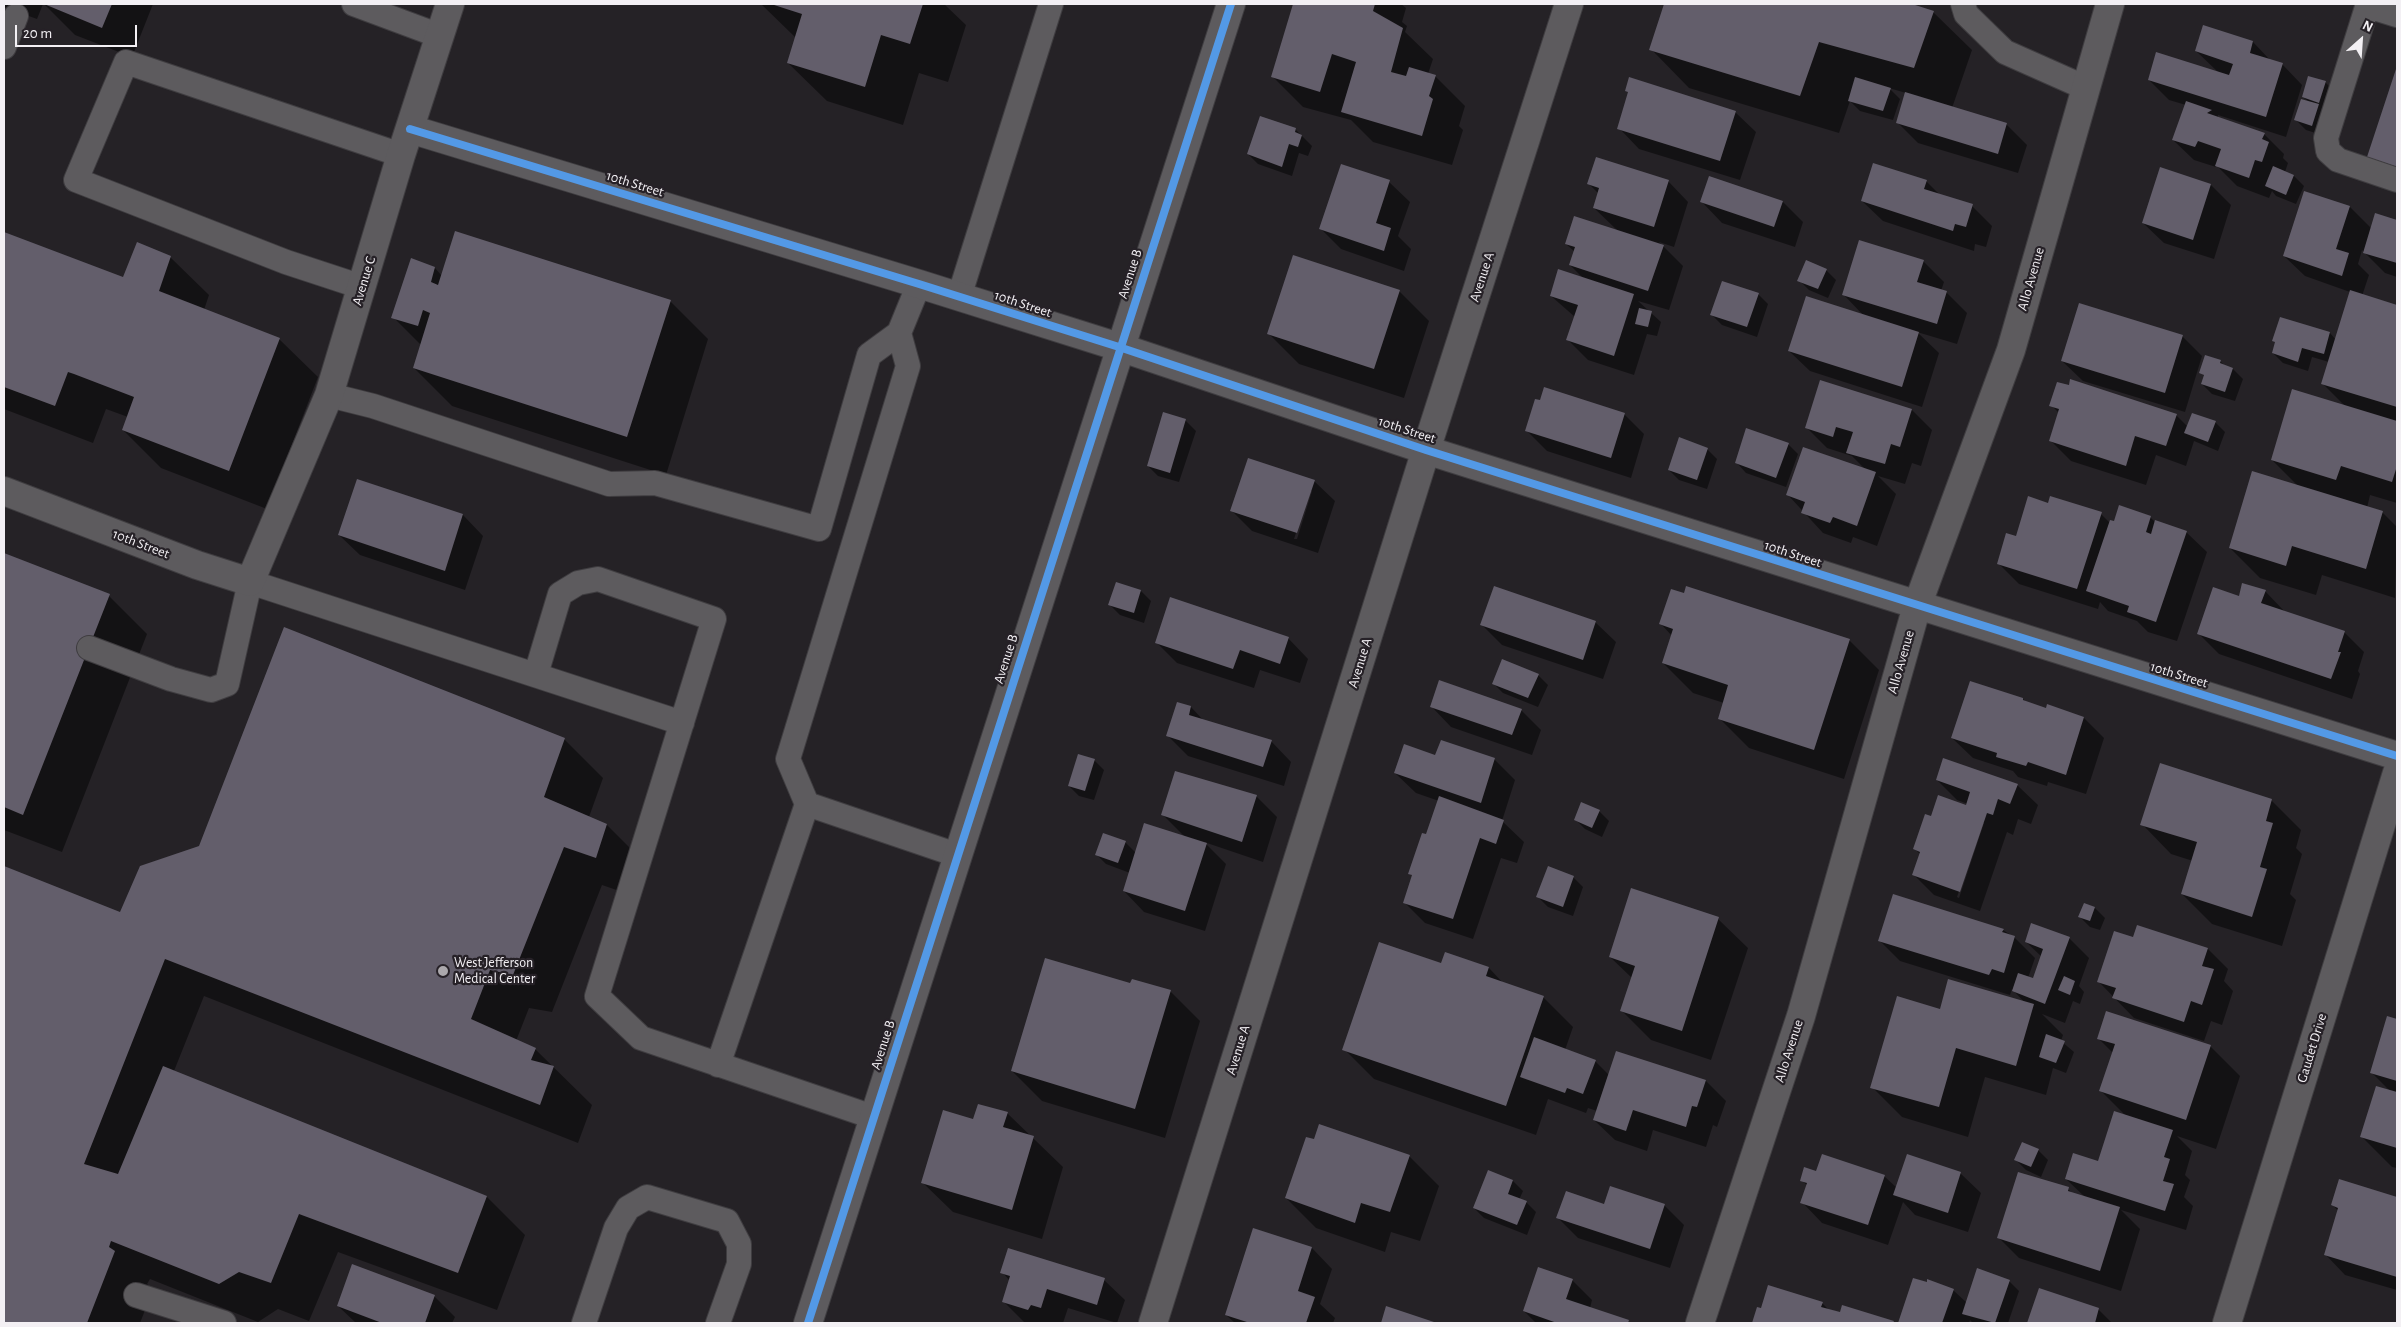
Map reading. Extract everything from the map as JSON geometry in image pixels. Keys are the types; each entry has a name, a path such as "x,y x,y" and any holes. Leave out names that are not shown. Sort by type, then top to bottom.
{"street":[{"name":"Avenue C","path":"250,582 329,395 450,4"},
{"name":"Avenue B","path":"808,1323 1230,4"},
{"name":"Avenue A","path":"1153,1323 1426,450 1569,4"},
{"name":"Allo Avenue","path":"1700,1323 1801,1016 1917,606 2011,350 2110,4"},
{"name":"10th Street","path":"410,129 1119,347 1426,450 2397,756"},
{"name":"10th Street","path":"4,491 196,565 250,582"},
{"name":"Gaudet Drive","path":"2227,1323 2397,773"}],"lane":[{"path":"354,4 440,36"},
{"path":"959,297 1051,4"},
{"path":"1963,4 1966,14 2005,52 2086,88"},
{"path":"2397,15 2368,5 2326,138 2328,151 2338,160 2397,180"},
{"path":"4,47 16,16"},
{"path":"362,287 286,262 76,180 126,62 402,155"},
{"path":"329,395 373,406 609,484 655,483 818,529 869,355 899,333 918,284"},
{"path":"718,1065 807,804 788,759 908,366 899,333"},
{"path":"536,674 560,594 578,583 598,579 714,619 597,996 641,1038 873,1117"},
{"path":"89,648 171,679 211,690 227,684 250,582 682,723"},
{"path":"807,804 957,855"},
{"path":"584,1323 616,1228 628,1208 647,1197 728,1221 739,1244 739,1264 718,1323"},
{"path":"136,1295 224,1323"}],"building":[{"path":"44,4 112,4 102,28"},
{"path":"771,4 923,4 910,44 881,35 865,87 787,63 802,14"},
{"path":"1293,4 1375,4 1373,11 1403,28 1391,72 1406,76 1409,67 1436,75 1429,96 1433,99 1422,136 1341,112 1356,62 1332,54 1320,92 1271,77"},
{"path":"1664,4 1912,4 1934,11 1914,68 1819,42 1800,96 1649,50"},
{"path":"2203,25 2253,41 2250,53 2283,63 2266,117 2148,80 2156,52 2229,75 2233,64 2195,51"},
{"path":"2397,66 2397,167 2367,157"},
{"path":"2308,76 2326,81 2319,103 2302,97"},
{"path":"1629,77 1736,111 1720,161 1617,129 1628,92 1625,91"},
{"path":"1855,77 1891,88 1883,111 1848,101"},
{"path":"1905,92 2007,123 1998,154 1896,123"},
{"path":"2301,99 2319,104 2312,126 2294,120"},
{"path":"2186,101 2212,110 2207,113 2265,133 2262,139 2269,142 2262,162 2255,160 2249,178 2215,166 2221,149 2198,141 2195,147 2172,140"},
{"path":"1260,116 1296,128 1295,132 1302,135 1298,147 1289,144 1282,167 1247,154"},
{"path":"1596,157 1669,180 1654,227 1593,208 1599,188 1587,184"},
{"path":"1873,163 1927,180 1924,189 1973,204 1966,227 1955,224 1953,231 1861,201"},
{"path":"1341,164 1390,180 1376,223 1391,228 1384,251 1319,229"},
{"path":"2273,166 2294,175 2286,195 2265,186"},
{"path":"2160,167 2211,184 2193,240 2142,223"},
{"path":"1709,176 1783,201 1774,227 1700,202"},
{"path":"2304,191 2350,206 2336,249 2349,253 2342,276 2283,256"},
{"path":"2375,213 2397,220 2397,263 2363,253"},
{"path":"1574,216 1664,245 1648,291 1569,265 1575,247 1565,244"},
{"path":"455,231 671,300 627,437 413,368 430,313 423,310 418,326 391,318 411,258 435,267 431,282 438,285"},
{"path":"4,232 123,277 137,242 171,256 159,291 280,338 229,471 122,430 134,397 74,374 68,372 55,406 4,387"},
{"path":"1859,240 1924,260 1917,282 1947,291 1937,324 1842,295"},
{"path":"1293,255 1400,290 1374,369 1267,334"},
{"path":"1806,260 1827,269 1818,289 1797,281"},
{"path":"1558,269 1634,294 1614,356 1566,340 1578,305 1550,296"},
{"path":"1722,281 1759,293 1747,327 1710,315"},
{"path":"2350,290 2397,305 2397,407 2321,384"},
{"path":"1806,296 1919,332 1902,387 1788,351"},
{"path":"2079,303 2183,335 2165,393 2061,361"},
{"path":"1639,308 1652,311 1648,327 1635,324"},
{"path":"2280,317 2330,332 2324,354 2302,348 2298,362 2272,353 2275,342 2272,341"},
{"path":"2205,355 2221,360 2220,363 2233,368 2225,392 2201,384 2204,375 2199,373"},
{"path":"2070,379 2177,414 2166,446 2135,436 2126,466 2049,441 2059,409 2049,406 2057,382 2069,385"},
{"path":"1820,380 1912,409 1900,447 1891,444 1885,464 1846,453 1853,432 1836,427 1833,437 1805,428"},
{"path":"1544,387 1625,413 1611,458 1525,431 1535,399 1540,400"},
{"path":"2292,389 2397,421 2397,466 2392,482 2341,466 2336,480 2271,460"},
{"path":"1163,412 1186,419 1170,473 1147,466"},
{"path":"2192,413 2216,421 2208,442 2184,433"},
{"path":"1746,428 1789,443 1776,478 1735,463"},
{"path":"1679,437 1708,448 1697,480 1668,470"},
{"path":"1803,447 1876,472 1857,526 1833,517 1830,523 1801,513 1805,502 1786,495"},
{"path":"1248,458 1315,480 1297,533 1230,511"},
{"path":"2252,471 2383,511 2366,569 2292,546 2286,566 2229,548"},
{"path":"357,479 463,514 445,571 338,535"},
{"path":"2028,496 2048,503 2050,496 2102,512 2077,589 1997,564 2006,533 2016,536"},
{"path":"2119,505 2151,516 2146,532 2151,534 2155,520 2187,531 2156,622 2127,612 2129,606 2086,591 2110,520 2114,521"},
{"path":"4,553 110,594 23,815 4,807"},
{"path":"1116,582 1141,590 1134,613 1108,605"},
{"path":"2242,583 2266,590 2261,603 2345,631 2338,652 2341,652 2331,679 2197,634 2213,587 2239,596"},
{"path":"1494,586 1596,621 1583,660 1480,625"},
{"path":"1686,586 1850,639 1814,750 1718,719 1728,685 1662,663 1673,629 1659,624 1671,589 1684,593"},
{"path":"1170,597 1289,637 1280,664 1240,650 1233,669 1155,643"},
{"path":"284,627 565,738 544,797 607,824 596,858 564,847 513,975 490,970 471,1019 536,1048 531,1060 554,1066 540,1105 165,959 84,1164 118,1174 163,1066 487,1196 458,1273 299,1214 271,1283 239,1272 219,1284 111,1241 109,1247 115,1251 87,1323 4,1323 4,866 120,912 140,866 199,846"},
{"path":"1502,659 1539,674 1528,698 1492,684"},
{"path":"1439,680 1522,709 1512,735 1430,707"},
{"path":"1970,681 2023,698 2023,700 2046,708 2047,704 2084,717 2066,775 2028,762 2026,766 1996,757 1997,753 1951,738"},
{"path":"1177,702 1191,706 1189,715 1272,740 1263,767 1166,736"},
{"path":"1441,740 1495,758 1481,803 1394,773 1404,744 1435,755"},
{"path":"1078,754 1095,759 1085,791 1068,786"},
{"path":"1943,758 2018,784 2010,804 1998,799 1993,815 1987,813 1960,892 1912,875 1920,852 1913,849 1925,814 1931,816 1938,795 1966,805 1970,792 1936,780"},
{"path":"2160,763 2272,799 2266,821 2273,823 2260,867 2267,869 2252,917 2181,894 2197,842 2140,825"},
{"path":"1175,771 1257,795 1242,842 1161,815"},
{"path":"1439,796 1504,820 1496,844 1480,838 1453,919 1403,903 1412,875 1408,874 1422,833 1426,834"},
{"path":"1581,802 1600,810 1592,828 1574,820"},
{"path":"1144,823 1207,843 1185,911 1123,891"},
{"path":"1103,833 1126,841 1118,863 1095,855"},
{"path":"1548,866 1574,876 1563,907 1536,897"},
{"path":"1631,888 1719,917 1682,1031 1620,1011 1635,966 1609,957"},
{"path":"1893,894 2004,929 2002,932 2015,936 2004,973 1992,969 1989,975 1878,941"},
{"path":"2084,903 2095,907 2090,921 2078,917"},
{"path":"2031,923 2070,937 2045,1004 2012,991 2018,973 2033,978 2043,949 2025,942"},
{"path":"2137,925 2208,948 2202,966 2214,969 2202,1005 2191,1001 2184,1022 2112,998 2116,988 2097,982 2114,931 2133,937"},
{"path":"1379,942 1441,963 1445,952 1489,967 1486,976 1544,996 1506,1106 1342,1050"},
{"path":"1045,958 1130,983 1132,979 1171,990 1135,1109 1011,1071"},
{"path":"2064,976 2075,981 2070,995 2058,990"},
{"path":"1948,979 2034,1004 2016,1066 1956,1048 1939,1107 1870,1088 1897,996 1940,1009"},
{"path":"2106,1011 2211,1045 2186,1120 2099,1091 2115,1044 2097,1039"},
{"path":"2387,1016 2397,1019 2397,1081 2370,1073"},
{"path":"2046,1034 2065,1041 2056,1063 2039,1057"},
{"path":"1534,1037 1596,1060 1583,1094 1567,1088 1565,1093 1520,1077"},
{"path":"1616,1051 1706,1080 1697,1107 1692,1106 1686,1127 1633,1110 1626,1131 1593,1120"},
{"path":"2376,1086 2397,1092 2397,1148 2360,1137"},
{"path":"978,1104 1008,1112 1003,1127 1034,1136 1012,1210 921,1183 943,1110 973,1119"},
{"path":"2114,1111 2173,1130 2164,1157 2170,1159 2163,1181 2174,1184 2165,1211 2065,1179 2073,1153 2098,1161"},
{"path":"1319,1124 1410,1155 1390,1212 1361,1203 1355,1223 1285,1198 1306,1137 1314,1139"},
{"path":"2022,1142 2039,1149 2031,1167 2014,1160"},
{"path":"1822,1154 1885,1175 1868,1225 1800,1203 1807,1183 1800,1181 1804,1167 1816,1171"},
{"path":"1907,1154 1961,1172 1948,1213 1893,1195"},
{"path":"1488,1170 1513,1180 1508,1194 1527,1201 1517,1225 1473,1208"},
{"path":"2018,1172 2069,1187 2068,1191 2120,1207 2100,1271 1997,1238"},
{"path":"2339,1179 2397,1197 2397,1277 2324,1255 2338,1208 2331,1205"},
{"path":"1610,1186 1665,1204 1650,1249 1556,1218 1566,1191 1604,1204"},
{"path":"1253,1228 1312,1247 1298,1291 1315,1297 1306,1323 1250,1323 1225,1315"},
{"path":"1008,1248 1105,1278 1097,1305 1047,1289 1041,1308 1031,1305 1028,1310 1002,1302 1010,1276 1000,1273"},
{"path":"352,1264 435,1295 425,1323 382,1323 337,1306"},
{"path":"1538,1267 1573,1279 1566,1299 1629,1320 1628,1323 1557,1323 1523,1311"},
{"path":"1977,1268 2010,1280 1995,1323 1962,1314"},
{"path":"1913,1278 1927,1282 1927,1279 1954,1289 1942,1323 1898,1323"},
{"path":"1768,1285 1823,1302 1821,1307 1840,1312 1842,1305 1894,1321 1893,1323 1752,1323 1757,1307 1761,1308"},
{"path":"2039,1288 2099,1308 2095,1323 2027,1323"},
{"path":"1386,1306 1437,1323 1381,1323"}],"cycle path":[{"path":"808,1323 1231,4"},
{"path":"410,129 1119,347 1426,450 2397,756"}],"place":[{"name":"West Jefferson Medical Center","path":"443,971"}]}
